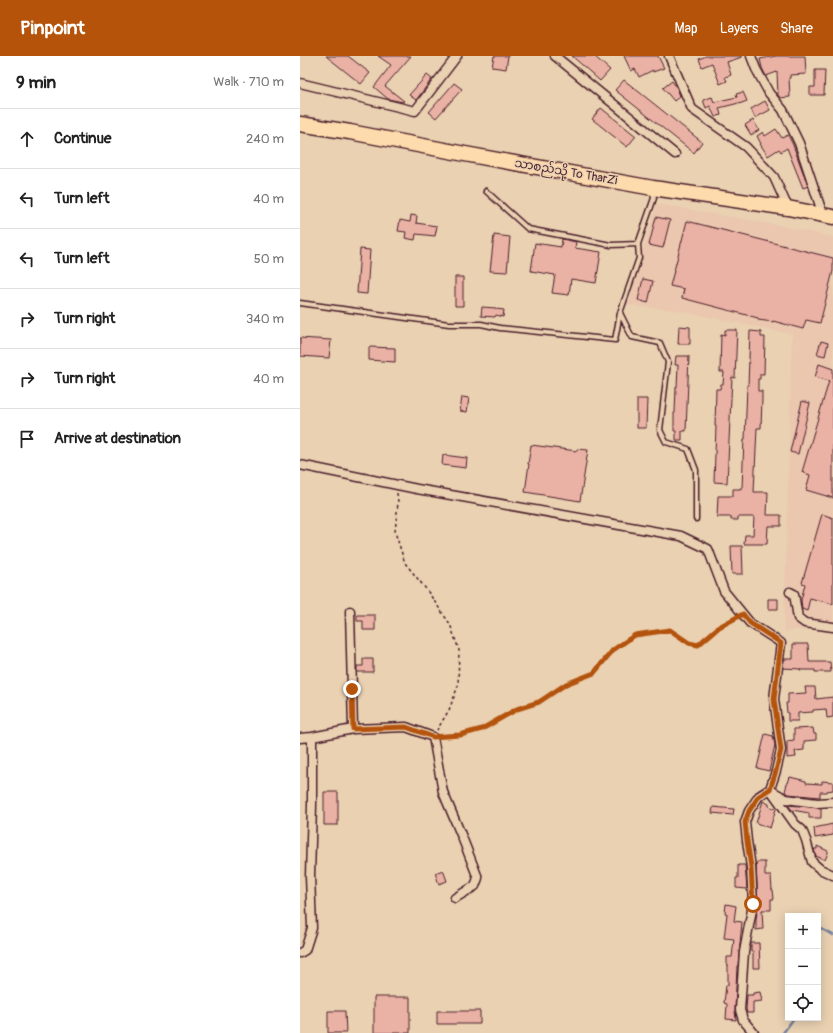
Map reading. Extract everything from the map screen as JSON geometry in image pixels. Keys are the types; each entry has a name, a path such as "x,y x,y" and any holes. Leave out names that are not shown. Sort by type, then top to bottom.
{"highway":[{"name":"သာစည်သို့ To TharZi","path":"300,124 653,188 788,208 828,216"}],"street":[{"path":"300,83 415,112 457,56"},
{"path":"555,56 675,154"},
{"path":"669,56 692,109 746,147 774,177 788,208"},
{"path":"751,56 769,93 783,110 799,143 828,216"},
{"path":"300,465 396,485 681,536 708,549 724,591 750,623 781,643 774,699 781,750 770,789 759,796 749,811 745,822 751,867 753,904 744,952 740,1010 742,1020 754,1033"},
{"path":"790,592 794,594 798,618 805,623 833,627"},
{"path":"350,610 353,729"},
{"path":"300,738 353,729 406,727 433,737 443,792 478,878 475,886 455,898"},
{"path":"300,953 305,950 312,928 310,876 312,737"},
{"path":"770,789 786,799 833,802"},
{"path":"770,789 795,824 802,830 812,862 833,875"}],"lane":[{"path":"300,303 449,324 481,324 500,328 615,340 620,312 639,258 638,244 654,198 653,188"},
{"path":"486,191 528,229 611,245 638,244"},
{"path":"620,312 632,337 660,343 668,362 660,430 666,442 688,449 696,470 696,519"}],"path":[{"path":"396,485 398,502 395,532 405,563 426,588 450,624 459,650 458,686 449,710 433,737"},
{"path":"433,737 460,735 482,729 517,709 539,702 566,684 594,673 613,650 635,635 670,630 689,643 698,645 719,627 743,614"}],"shaded area":[{"path":"657,204 781,226 833,237 833,627 784,631 792,334 675,310 626,305"}],"building":[{"path":"326,56 348,56 370,73 361,84"},
{"path":"378,56 411,56 385,86 404,101 403,102 388,99 374,87 391,65"},
{"path":"494,56 508,56 506,69 492,67"},
{"path":"572,56 594,56 610,70 600,81"},
{"path":"624,56 658,56 664,68 653,72 653,70 639,77 635,69 631,71"},
{"path":"706,56 742,57 727,62 731,75 725,77 727,81 720,84 712,63 702,67 699,59"},
{"path":"776,56 805,56 806,74 790,75 790,97 780,98 778,95 777,72 766,76 762,68 760,59"},
{"path":"815,70 825,70 824,95 810,95 810,87 815,87"},
{"path":"427,75 432,79 416,100 409,95"},
{"path":"624,80 702,142 694,153 615,90"},
{"path":"672,81 680,96 674,101 663,88"},
{"path":"454,83 462,89 436,118 429,112"},
{"path":"743,92 747,101 719,108 721,115 715,117 710,106 706,108 703,100 712,97 714,102 737,97 736,94"},
{"path":"765,101 770,110 755,118 751,109"},
{"path":"601,108 636,136 627,147 592,119"},
{"path":"753,120 759,130 751,135 745,125"},
{"path":"776,129 782,138 788,135 808,186 803,188 787,148 781,152 779,149 768,156 760,144 757,136 763,132 765,136"},
{"path":"411,215 417,216 416,223 437,226 435,236 416,234 415,240 405,238 406,232 398,231 400,220 410,222"},
{"path":"656,217 670,220 663,248 649,245"},
{"path":"687,221 833,258 833,271 820,323 806,320 803,329 773,321 758,320 758,318 682,298 684,289 670,286"},
{"path":"494,235 510,237 507,272 490,271"},
{"path":"562,239 576,242 575,248 601,252 596,283 571,279 569,295 552,293 555,275 531,271 535,243 561,247"},
{"path":"360,249 370,250 367,294 357,293"},
{"path":"455,277 463,277 463,306 455,306"},
{"path":"643,279 653,281 648,303 638,300"},
{"path":"482,307 504,310 503,317 496,315 495,317 481,316"},
{"path":"679,326 690,327 690,344 678,344"},
{"path":"725,330 737,330 735,378 732,377 727,483 714,482 716,389 720,389 721,384 723,384 724,372 720,372 721,334 725,335"},
{"path":"750,331 761,332 761,337 765,337 764,374 760,374 760,379 758,379 758,391 762,391 761,428 757,428 754,492 768,492 767,515 781,515 781,526 768,526 767,544 744,544 745,535 753,535 754,517 738,517 738,520 731,520 731,517 717,517 718,496 733,496 733,489 742,488"},
{"path":"300,338 331,340 329,358 300,356"},
{"path":"821,341 828,343 825,356 817,354"},
{"path":"369,347 395,348 395,362 369,360"},
{"path":"676,356 689,356 686,431 682,431 682,440 676,440 676,431 674,431 678,365 675,365"},
{"path":"819,364 833,369 833,498 806,490 810,475 802,472 829,381 815,377"},
{"path":"462,397 469,398 467,412 460,411"},
{"path":"637,399 647,399 646,428 637,428"},
{"path":"802,401 810,403 798,454 790,452"},
{"path":"531,445 577,451 577,449 588,450 580,501 525,492"},
{"path":"443,455 467,458 466,468 442,465"},
{"path":"822,514 833,518 833,604 810,598 807,611 802,609 801,600 805,584 802,583"},
{"path":"731,546 742,546 743,574 732,574"},
{"path":"768,599 778,599 778,609 768,609"},
{"path":"357,615 375,615 375,630 363,630 363,621 357,621"},
{"path":"793,644 808,644 809,662 830,662 831,672 815,672 815,670 783,668 784,659 793,659"},
{"path":"363,659 373,659 373,672 357,672 357,666 363,666"},
{"path":"805,687 815,687 816,699 833,697 833,717 827,718 826,709 813,710 813,712 798,713 798,721 788,721 786,703 788,703 788,694 806,693"},
{"path":"813,728 814,734 816,734 816,740 804,741 804,750 795,751 796,757 787,758 787,741 794,740 794,729"},
{"path":"765,734 773,736 775,745 769,771 757,768"},
{"path":"790,777 806,781 806,783 822,784 822,781 833,782 833,790 820,792 820,797 788,794 785,792"},
{"path":"324,792 338,792 338,825 324,825"},
{"path":"763,801 776,809 770,828 756,823"},
{"path":"788,805 821,808 821,818 809,818 809,813 792,810"},
{"path":"713,807 734,809 733,815 712,813"},
{"path":"833,824 833,835 815,838 814,828"},
{"path":"817,846 828,851 825,860 816,856 814,849 817,849"},
{"path":"757,862 765,862 765,876 771,876 774,899 771,899 771,910 762,910 763,929 756,930 758,904"},
{"path":"738,865 745,865 747,889 736,888"},
{"path":"443,870 447,881 439,884 435,873"},
{"path":"726,904 736,906 734,921 742,922 737,966 736,1020 726,1019 727,1004 724,1003 726,985 728,985 727,957 732,957 734,939 724,938 727,914 725,913"},
{"path":"751,943 759,943 760,968 753,968 753,951 751,952"},
{"path":"760,992 762,1001 753,1002 753,1013 747,1013 747,995 753,995 753,993"},
{"path":"374,997 410,997 410,1033 374,1033"},
{"path":"328,1011 345,1011 346,1033 328,1033"},
{"path":"437,1011 480,1011 480,1024 437,1024"}],"waterway":[{"path":"821,929 833,935"},
{"path":"783,1033 792,1021"}],"route":[{"path":"352,689 353,729 406,727 433,737 460,735 482,729 517,709 539,702 566,684 594,673 613,650 635,635 670,630 689,643 698,645 719,627 743,614 750,623 781,643 774,699 781,750 770,789 759,796 749,811 745,822 751,867 753,904"}]}
